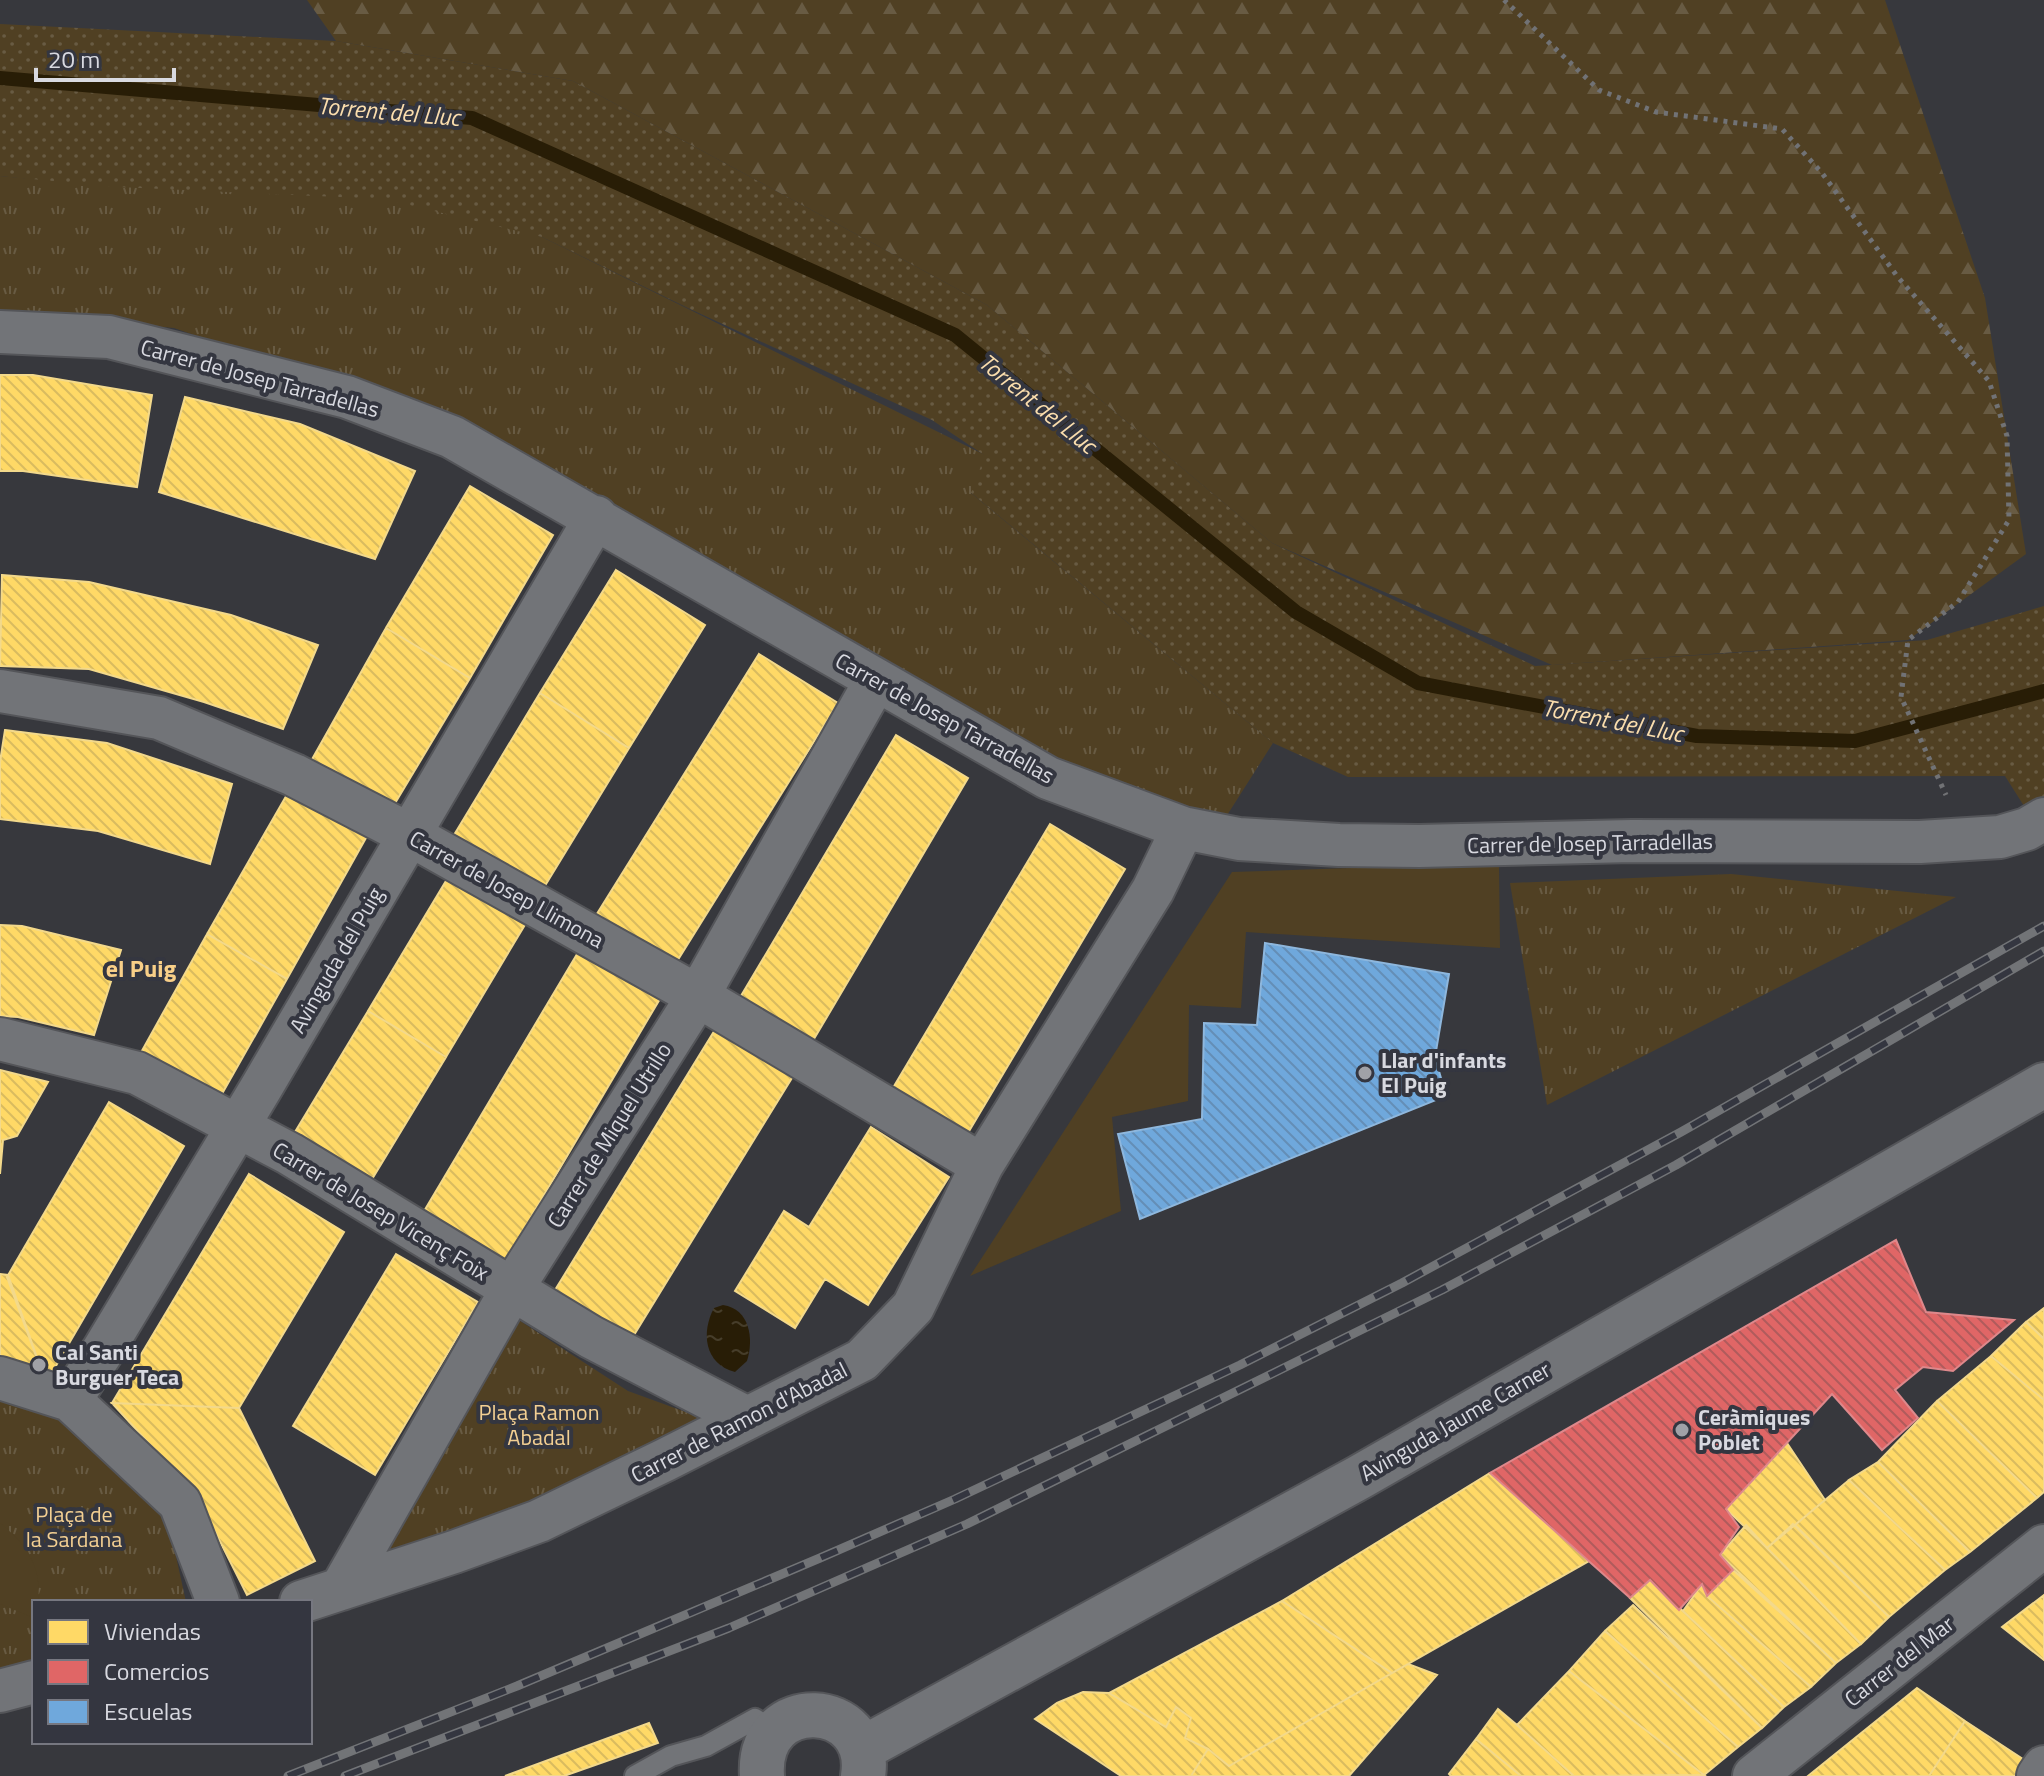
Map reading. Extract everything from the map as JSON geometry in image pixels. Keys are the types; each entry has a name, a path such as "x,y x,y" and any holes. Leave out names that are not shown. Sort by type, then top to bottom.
{"street":[{"name":"Carrer de Josep Tarradellas","path":"0,332 109,337 347,397 452,437 1048,778 1183,828 1239,839 1286,843 1419,846 1632,841 1935,841 2038,832"},
{"name":"Avinguda del Puig","path":"70,1400 237,1127 596,517"},
{"name":"Carrer de Miquel Utrillo","path":"341,1589 512,1289 698,996 876,680"},
{"name":"Carrer de Josep Llimona","path":"0,691 159,718 294,775 410,835 698,996 982,1165"},
{"name":"Carrer de Ramon d'Abadal","path":"307,1600 539,1521 862,1360 913,1307 982,1165 1153,890 1183,828"},
{"name":"Carrer de Josep Vicenç Foix","path":"0,1039 137,1073 368,1201 591,1337 747,1418"},
{"name":"Avinguda Jaume Carner","path":"774,1732 796,1717 822,1715 847,1727 862,1763 2044,1085"},
{"path":"0,1378 70,1400 180,1503 217,1600"},
{"name":"Carrer del Mar","path":"1754,1776 2044,1546"},
{"path":"0,1691 32,1683"},
{"path":"762,1776 763,1752 774,1732"},
{"path":"2038,1776 2044,1767"}],"lane":[{"path":"635,1776 671,1756 706,1746 755,1719 774,1732"}],"path":[{"path":"1504,0 1599,90 1656,112 1782,129 1822,173 1897,276 1989,381 2007,436 2009,520 1958,602 1908,640 1901,697 1930,754"}],"green space":[{"path":"307,0 1885,0 1985,298 2026,554 1908,640 1552,665 1272,543 987,305 573,81 336,41"},
{"path":"0,24 336,41 573,81 987,305 1272,543 1535,666 1927,640 2044,606 2044,824 2024,806 2005,776 1348,777 1273,743 970,492 984,455 932,420 542,237 0,176"},
{"path":"0,176 118,187 384,199 542,237 985,455 971,493 1273,743 1224,820 1063,761 509,444 174,328 0,312"},
{"path":"1499,863 1500,948 1246,932 1241,1008 1189,1005 1188,1101 1112,1117 1121,1211 970,1276 1232,872"},
{"path":"1731,874 1956,897 1547,1105 1510,883"},
{"name":"Plaça Ramon Abadal","path":"514,1317 628,1391 705,1419 555,1501 381,1555"},
{"name":"Plaça de la Sardana","path":"0,1395 73,1421 167,1515 186,1600 32,1600 32,1671 0,1679"},
{"path":"0,1523 31,1557 39,1589 38,1600 32,1600 32,1617 0,1604"}],"water":[{"path":"723,1305 739,1312 750,1335 747,1361 735,1372 717,1362 708,1346 710,1317 714,1308"}],"building: Viviendas":[{"path":"0,375 33,375 152,395 137,487 23,471 0,471"},
{"path":"185,397 300,424 415,471 375,559 159,492"},
{"path":"470,486 553,535 470,678 386,628"},
{"path":"616,570 705,625 629,748 540,693"},
{"path":"2,575 89,582 231,615 318,645 283,729 204,702 89,669 0,666"},
{"path":"386,628 470,678 391,810 310,763"},
{"path":"759,654 838,703 674,966 595,917"},
{"path":"540,693 629,748 540,894 451,840"},
{"path":"5,730 107,743 232,784 210,864 98,831 0,819 0,762"},
{"path":"896,735 968,778 811,1044 738,1001"},
{"path":"289,791 367,836 287,979 207,934"},
{"path":"1050,824 1125,869 965,1138 890,1093"},
{"path":"449,876 526,923 446,1057 368,1011"},
{"path":"0,925 22,926 121,950 94,1035 18,1017 0,1016"},
{"path":"207,934 287,979 218,1101 139,1056"},
{"path":"583,944 664,992 505,1261 423,1213"},
{"path":"368,1011 446,1057 369,1184 292,1137"},
{"path":"718,1025 795,1073 629,1343 552,1295"},
{"path":"0,1070 48,1082 17,1136 3,1140 0,1174"},
{"path":"109,1102 184,1146 46,1383 7,1277"},
{"path":"871,1127 949,1177 868,1305 825,1279 795,1328 735,1291 784,1211 809,1227"},
{"path":"249,1174 344,1232 239,1408 112,1403"},
{"path":"396,1254 478,1302 375,1475 293,1426"},
{"path":"0,1274 8,1275 46,1383 0,1369"},
{"path":"2044,1308 2044,1339 2026,1322"},
{"path":"2026,1322 2044,1339 2044,1400 1991,1356"},
{"path":"1991,1356 2044,1400 2044,1492 2037,1498 1937,1401"},
{"path":"1937,1401 2037,1498 1970,1552 1878,1462"},
{"path":"112,1403 239,1408 315,1561 247,1595 197,1496"},
{"path":"1787,1443 1825,1500 1767,1548 1726,1509"},
{"path":"1878,1462 1970,1552 1945,1570 1849,1480"},
{"path":"1490,1473 1589,1561 1392,1673 1282,1601"},
{"path":"1849,1480 1945,1570 1889,1617 1795,1525"},
{"path":"1793,1524 1889,1617 1861,1644 1767,1548"},
{"path":"1746,1525 1861,1644 1836,1663 1720,1555"},
{"path":"1733,1570 1836,1663 1811,1687 1707,1596"},
{"path":"1650,1580 1784,1707 1762,1728 1630,1598"},
{"path":"1702,1584 1707,1596 1811,1687 1784,1707 1683,1611"},
{"path":"2044,1595 2044,1660 2002,1627"},
{"path":"1282,1601 1392,1673 1229,1766 1208,1749 1185,1738 1191,1718 1176,1707 1166,1727 1109,1693"},
{"path":"1633,1605 1762,1728 1738,1747 1605,1631"},
{"path":"1605,1631 1738,1747 1704,1775 1569,1671"},
{"path":"1408,1664 1437,1675 1349,1776 1191,1776 1208,1749 1229,1766"},
{"path":"1569,1671 1704,1775 1574,1776 1517,1725"},
{"path":"1917,1688 1965,1721 1929,1776 1808,1776"},
{"path":"1083,1692 1109,1693 1166,1727 1176,1707 1191,1718 1185,1738 1208,1749 1191,1776 1121,1776 1035,1719 1057,1703"},
{"path":"1498,1709 1574,1776 1521,1776 1476,1739"},
{"path":"1965,1721 2029,1763 2021,1776 1929,1776"},
{"path":"649,1723 658,1743 564,1776 505,1776"},
{"path":"1476,1739 1521,1776 1451,1776 1449,1774"}],"building: Comercios":[{"name":"Ceràmiques Poblet","path":"1896,1240 1926,1312 2014,1320 1953,1371 1923,1367 1895,1390 1918,1418 1882,1450 1832,1394 1726,1509 1739,1527 1720,1555 1733,1570 1707,1596 1702,1584 1679,1610 1650,1580 1630,1598 1490,1473"}],"building: Escuelas":[{"path":"1265,943 1449,974 1435,1057 1446,1096 1140,1219 1118,1134 1202,1119 1204,1023 1257,1025"}],"waterway":[{"name":"Torrent del Lluc","path":"0,78 472,118 955,335 1296,612 1418,683 1697,736 1855,741 2044,691"}],"railway":[{"path":"288,1776 517,1686 820,1558 955,1499 1240,1365 1402,1283 1681,1132 2044,926"},
{"path":"345,1776 729,1628 967,1524 1442,1290 1676,1165 2044,951"}],"place":[{"name":"Llar d'infants El Puig","path":"1365,1073"},
{"name":"Cal Santi Burguer Teca","path":"39,1365"},
{"name":"Ceràmiques Poblet","path":"1682,1430"}],"district":[{"name":"el Puig","path":"141,968"}]}
